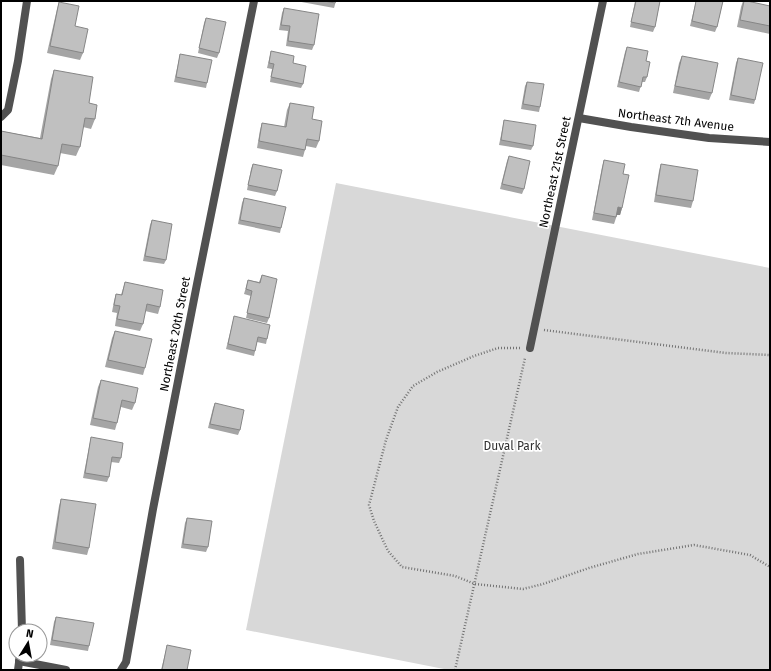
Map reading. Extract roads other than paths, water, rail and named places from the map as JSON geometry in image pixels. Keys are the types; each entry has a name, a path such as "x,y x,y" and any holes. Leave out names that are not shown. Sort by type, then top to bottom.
{"street":[{"path":"1,117 8,110 18,61 27,1"},
{"name":"Northeast 20th Street","path":"121,670 126,662 153,509 254,1"},
{"name":"Northeast 21st Street","path":"530,348 603,1"},
{"name":"Northeast 7th Avenue","path":"579,118 709,138 770,142"},
{"path":"20,560 22,623"},
{"path":"39,663 66,670"}],"park label":[{"name":"Duval Park","path":"512,446"}]}
